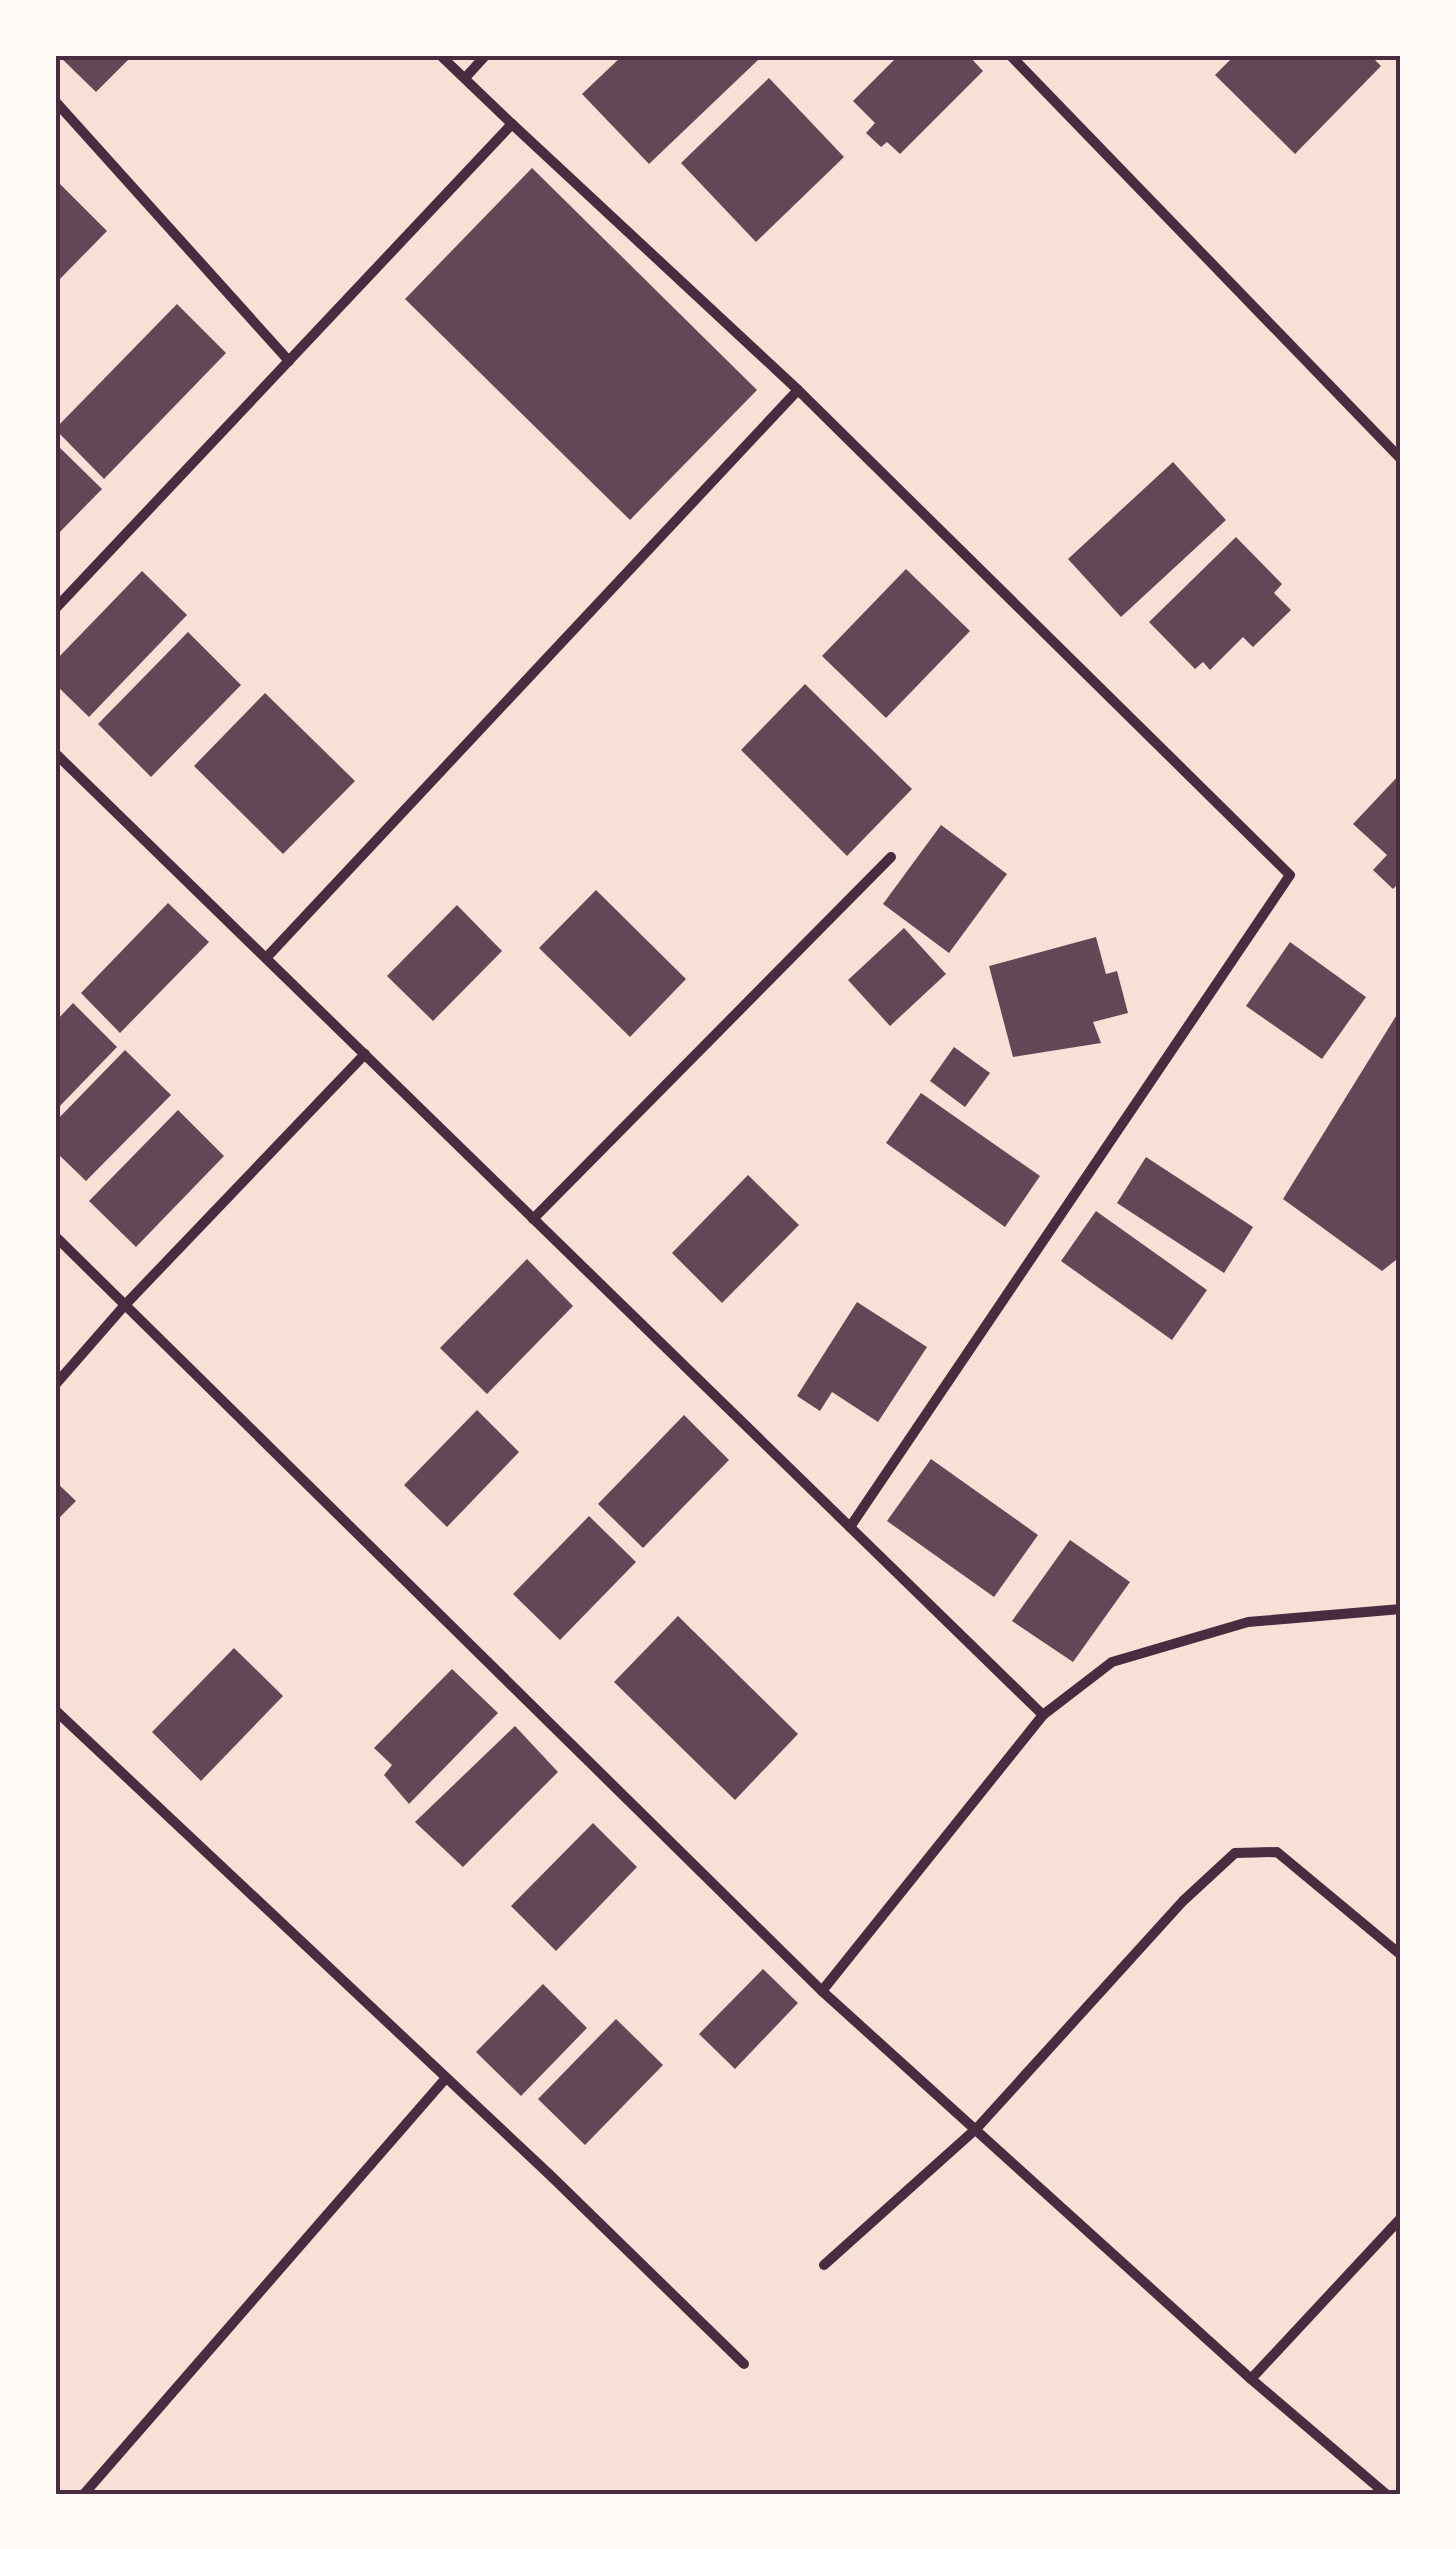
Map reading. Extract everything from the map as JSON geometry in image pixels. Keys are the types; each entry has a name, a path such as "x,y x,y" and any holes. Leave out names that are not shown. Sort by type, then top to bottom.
{"street":[{"path":"440,55 798,390 1290,875 850,1527"},
{"path":"464,78 486,55"},
{"path":"1010,55 1401,459"},
{"path":"55,102 290,360"},
{"path":"55,609 512,124"},
{"path":"266,958 798,390"},
{"path":"55,753 1043,1715"},
{"path":"534,1219 891,857"},
{"path":"55,1385 124,1306 365,1054"},
{"path":"55,1236 822,1991 978,2128 1251,2380 1386,2494"},
{"path":"822,1991 1043,1715 1112,1662 1248,1622 1401,1609"},
{"path":"55,1710 744,2364"},
{"path":"824,2265 978,2128 1183,1900 1236,1852 1277,1852 1401,1955"},
{"path":"84,2494 446,2078"},
{"path":"1251,2380 1401,2218"}],"building":[{"path":"58,55 133,55 96,92"},
{"path":"623,55 753,55 758,60 649,164 582,94"},
{"path":"899,55 968,55 983,71 900,154 887,142 881,147 866,133 875,123 853,101"},
{"path":"1235,55 1370,55 1381,66 1295,154 1215,75"},
{"path":"769,78 844,157 756,242 681,163"},
{"path":"532,168 757,390 630,520 405,299"},
{"path":"60,184 107,231 55,284 55,189"},
{"path":"177,304 226,353 104,479 55,429"},
{"path":"55,443 102,489 55,537"},
{"path":"1173,462 1226,520 1121,617 1068,559"},
{"path":"1236,537 1282,584 1274,593 1291,610 1253,647 1243,637 1210,670 1203,662 1195,669 1149,622"},
{"path":"906,569 970,631 886,718 822,656"},
{"path":"142,571 187,615 89,717 55,684 55,661"},
{"path":"188,632 241,685 151,777 98,724"},
{"path":"805,684 912,789 847,856 741,750"},
{"path":"265,693 355,781 283,854 194,766"},
{"path":"1401,773 1401,881 1393,889 1373,870 1387,855 1353,824"},
{"path":"941,825 1007,874 949,953 883,904"},
{"path":"596,890 686,979 630,1037 539,948"},
{"path":"168,903 209,942 120,1033 81,993"},
{"path":"457,905 502,951 433,1021 387,976"},
{"path":"904,928 946,974 890,1026 848,980"},
{"path":"1096,937 1106,974 1117,971 1128,1013 1093,1022 1101,1043 1013,1057 989,966"},
{"path":"1290,942 1366,997 1322,1059 1246,1006"},
{"path":"73,1003 117,1047 55,1111 55,1022"},
{"path":"1401,1008 1401,1256 1382,1271 1283,1199"},
{"path":"954,1047 990,1073 965,1107 930,1081"},
{"path":"125,1050 171,1095 86,1181 55,1151 55,1122"},
{"path":"921,1093 1040,1176 1005,1227 886,1143"},
{"path":"178,1110 224,1156 136,1247 89,1201"},
{"path":"1146,1157 1253,1227 1224,1273 1117,1203"},
{"path":"748,1175 799,1225 722,1303 672,1253"},
{"path":"1096,1211 1207,1290 1172,1340 1061,1261"},
{"path":"527,1259 573,1306 487,1394 440,1348"},
{"path":"857,1302 927,1347 878,1422 832,1392 820,1411 797,1396"},
{"path":"477,1410 519,1452 447,1527 404,1485"},
{"path":"684,1415 729,1460 643,1548 598,1504"},
{"path":"931,1459 1038,1535 994,1597 887,1521"},
{"path":"55,1481 76,1501 55,1522"},
{"path":"589,1516 636,1562 560,1640 513,1594"},
{"path":"1070,1540 1130,1582 1073,1662 1012,1621"},
{"path":"678,1616 798,1734 735,1800 614,1682"},
{"path":"234,1648 283,1696 201,1781 152,1732"},
{"path":"452,1669 498,1713 409,1804 384,1775 392,1765 374,1748"},
{"path":"515,1726 558,1772 463,1867 415,1822"},
{"path":"593,1823 637,1867 556,1951 511,1906"},
{"path":"763,1969 798,2003 735,2069 699,2034"},
{"path":"543,1984 587,2028 521,2096 476,2052"},
{"path":"616,2019 663,2065 585,2145 538,2099"}]}
